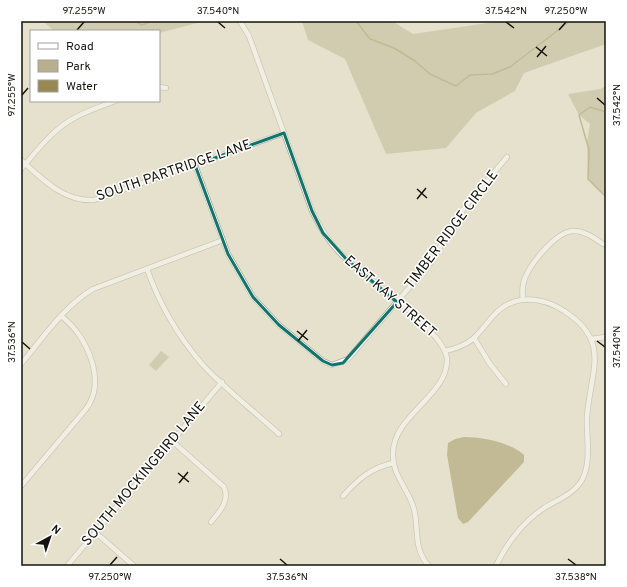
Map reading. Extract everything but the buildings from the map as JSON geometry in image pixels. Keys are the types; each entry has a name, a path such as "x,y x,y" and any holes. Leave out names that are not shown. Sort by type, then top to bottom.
{"street":[{"name":"EAST KAY STREET","path":"241,23 249,36 312,211 323,233 347,260 430,330 445,351 446,366 442,379 398,434 393,448 393,463 395,471 412,500 417,523 418,546 423,558 429,566"},
{"path":"160,87 166,88"},
{"path":"21,169 48,138 64,125 76,117 113,102"},
{"name":"SOUTH PARTRIDGE LANE","path":"21,160 62,194 74,199 87,200 102,198 284,133"},
{"name":"TIMBER RIDGE CIRCLE","path":"223,240 233,264 243,282 264,310 279,325 323,362 327,364 338,364 348,359 430,262 462,212 507,157"},
{"path":"21,364 75,301 93,289 223,240 195,165"},
{"path":"522,300 523,285 529,271 558,236 565,232 578,231 592,236 603,244"},
{"path":"147,269 161,302 180,334 202,363 279,434"},
{"path":"445,351 463,345 474,338 498,310 512,302 522,300 540,301 558,308 579,323 591,339 594,346 595,360 590,388 587,464 581,481 568,494 545,507 528,521 505,548 496,566"},
{"path":"21,486 86,409 94,394 94,373 83,341 74,327 62,316"},
{"path":"591,339 606,337"},
{"path":"474,338 490,364 506,384"},
{"name":"SOUTH MOCKINGBIRD LANE","path":"67,566 222,382"},
{"path":"172,441 224,487 226,494 225,504 211,522"},
{"path":"344,496 360,477 369,471 393,463"},
{"path":"95,532 134,566"}],"highlighted area":[{"path":"284,133 312,211 323,233 347,260 397,302 343,363 332,365 323,361 279,325 253,297 228,254 195,165"}],"green space":[{"path":"43,21 205,21 160,33 160,30 53,30"},
{"path":"302,21 392,21 413,34 501,21 606,21 606,44 524,73 515,91 476,113 446,148 386,154 345,59 308,40"},
{"path":"606,86 606,193 602,193 588,179 587,142 590,124 579,115 568,94 600,89"},
{"path":"161,351 169,357 156,371 149,365"}],"water":[{"path":"464,437 487,439 511,447 524,455 524,462 468,522 463,524 458,518 447,455 448,443 455,439"}],"waterway":[{"path":"135,21 142,25 152,21"},
{"path":"324,21 332,21"},
{"path":"356,21 370,39 394,48 415,61 430,74 456,86 470,75 492,74 510,67 570,21"},
{"path":"606,112 590,107 579,115 589,150 588,179 606,197"}]}
